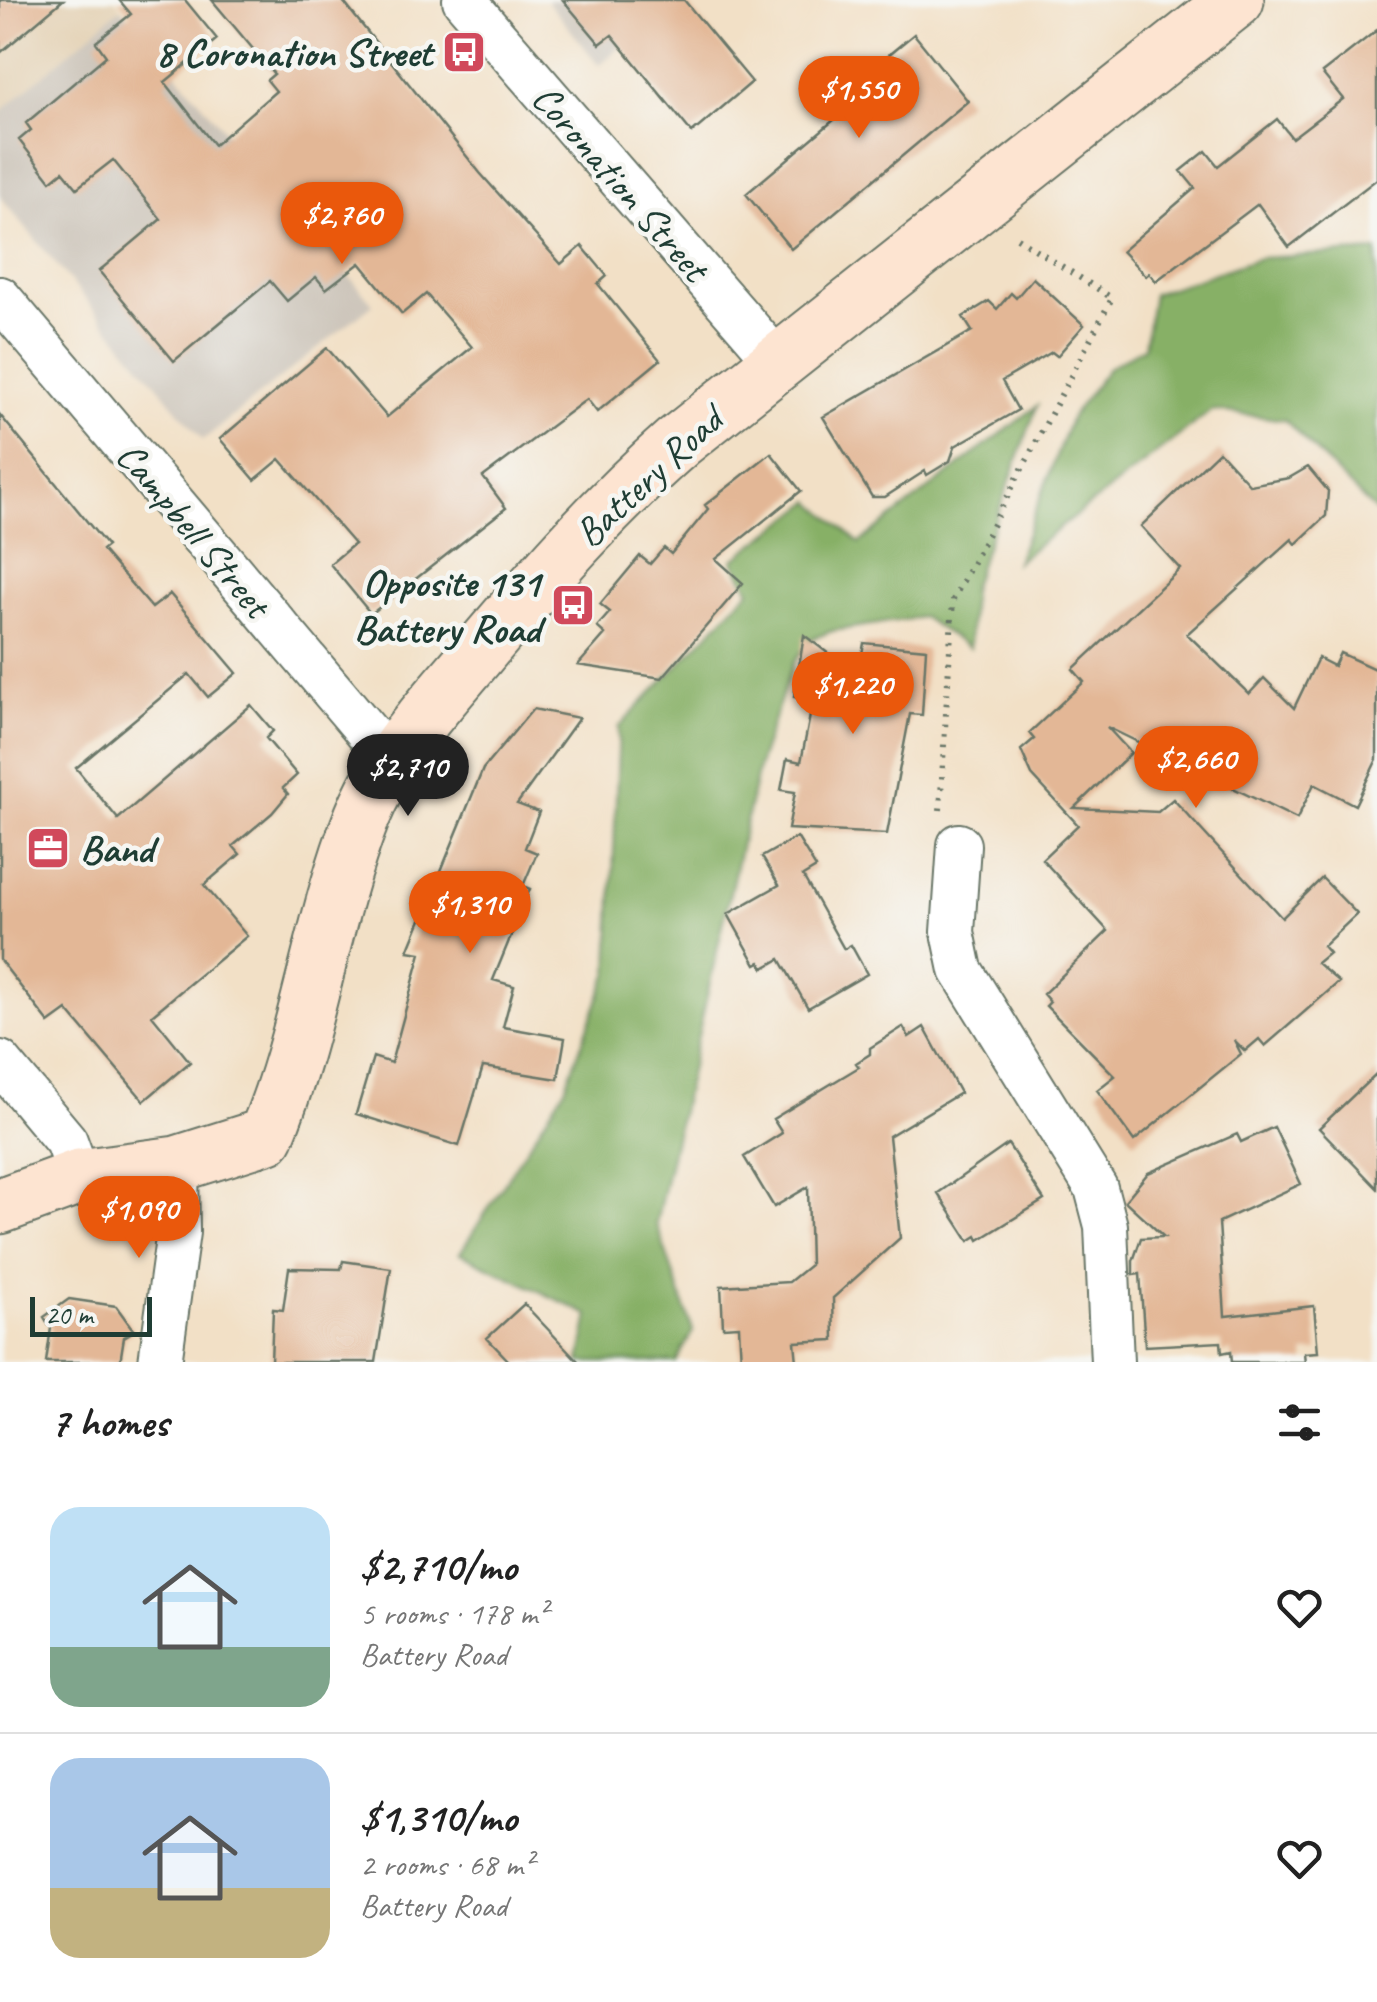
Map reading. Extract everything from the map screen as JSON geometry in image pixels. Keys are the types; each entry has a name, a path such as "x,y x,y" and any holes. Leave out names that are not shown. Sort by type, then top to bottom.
{"street":[{"name":"Coronation Street","path":"464,0 778,363"},
{"name":"Battery Road","path":"0,1206 79,1178 177,1164 266,1136 286,1088 311,978 362,818 390,758 552,566 618,496 778,363 1236,0"},
{"name":"Campbell Street","path":"0,298 390,758"},
{"path":"960,845 953,932 960,970 1096,1188 1106,1226 1112,1362"},
{"path":"0,1062 66,1142 79,1178"},
{"path":"160,1362 178,1232 177,1164"}],"path":[{"path":"960,845 939,820 953,600 1112,298 970,209"}],"shaded area":[{"path":"0,0 115,0 121,8 0,112"},
{"path":"546,0 677,0 599,65"},
{"path":"121,8 373,304 203,440 0,197 0,112"}],"green space":[{"path":"1377,251 1377,513 1285,420 1212,410 1016,562 1071,417 1109,367 1144,347 1153,294 1260,258"},
{"path":"1037,406 972,585 969,648 922,617 832,631 809,640 793,664 760,759 656,1223 693,1331 676,1362 580,1362 589,1315 460,1253 565,1088 609,972 619,727 750,590 733,560 812,501 859,543"}],"building":[{"path":"0,0 63,0 0,53"},
{"path":"119,0 185,0 217,39 165,82 214,145 276,91 267,80 274,74 212,0 342,0 480,173 561,264 582,246 607,276 598,284 660,360 597,412 587,399 483,477 506,508 371,614 330,564 354,544 280,459 255,480 220,439 327,348 387,417 472,347 426,294 402,314 360,263 326,289 316,277 287,301 270,281 174,361 99,271 161,219 113,160 77,188 63,171 51,181 19,140 31,130 26,123 106,56 96,42 131,14"},
{"path":"563,0 684,0 752,82 692,133 612,35 600,44"},
{"path":"1377,30 1377,179 1289,247 1258,204 1156,281 1149,273 1146,276 1122,251 1195,188 1181,171 1206,151 1218,166 1277,119 1292,138 1343,99 1322,73"},
{"path":"914,34 968,101 791,249 746,194 841,114 831,102"},
{"path":"1033,278 1084,325 1057,356 1052,352 1002,381 1018,410 955,446 950,461 927,475 925,471 885,497 872,497 823,417 972,331 963,317 989,301 997,309 1011,293 1016,298"},
{"path":"0,415 107,546 102,550 152,608 170,594 237,673 208,697 189,674 76,768 118,819 251,705 273,731 266,738 297,775 283,788 288,794 272,813 233,846 240,854 204,885 247,936 152,1015 190,1062 144,1101 67,1010 49,1023 0,960"},
{"path":"1219,451 1250,485 1289,478 1308,467 1328,491 1326,516 1296,544 1292,539 1187,634 1249,694 1264,678 1294,708 1318,658 1334,666 1340,653 1377,670 1377,759 1355,805 1314,784 1297,819 1169,757 1148,737 1142,744 1107,727 1131,753 1074,808 1158,812 1173,799 1282,918 1322,878 1357,914 1323,946 1329,953 1317,963 1339,982 1265,1046 1259,1039 1245,1051 1234,1040 1241,1054 1134,1141 1097,1090 1115,1076 1046,1006 1050,1002 1043,994 1108,931 1042,859 1078,825 1032,775 1021,750 1034,739 1029,733 1084,682 1073,669 1180,569 1141,526"},
{"path":"771,453 801,491 716,559 743,583 662,678 578,665 605,634 597,627 610,612 600,604 640,556 650,564 664,548 671,554 708,509 705,505"},
{"path":"804,635 858,676 864,643 926,649 922,715 910,714 887,834 788,829 795,792 781,790 787,759 801,762 813,700 794,697"},
{"path":"533,709 579,718 517,804 539,812 525,848 537,853 523,886 530,889 493,980 514,986 503,1027 565,1038 558,1079 483,1067 459,1146 356,1114 373,1057 391,1063 421,953 408,951 483,769"},
{"path":"797,837 816,868 803,876 844,949 851,945 867,974 808,1008 780,959 764,968 760,962 756,964 728,914 779,885 762,857"},
{"path":"903,1027 909,1037 924,1027 960,1093 889,1136 900,1238 833,1298 834,1340 795,1342 797,1362 741,1361 739,1326 723,1327 721,1286 789,1282 810,1265 808,1187 774,1207 744,1157 782,1133 773,1119 859,1067 856,1063 870,1054 870,1048"},
{"path":"1377,1073 1377,1188 1319,1128"},
{"path":"1274,1127 1301,1184 1219,1222 1225,1316 1314,1306 1318,1352 1304,1353 1305,1362 1232,1362 1231,1351 1222,1353 1221,1342 1145,1346 1140,1274 1133,1275 1133,1261 1141,1238 1164,1237 1125,1201 1148,1173 1237,1134 1241,1142"},
{"path":"1008,1144 1044,1200 979,1240 977,1236 969,1241 938,1193"},
{"path":"343,1261 391,1268 376,1362 271,1362 273,1309 283,1310 289,1268 341,1269"},
{"path":"69,1299 116,1306 134,1331 124,1337 120,1362 46,1362 51,1328 44,1317"},
{"path":"524,1304 579,1362 510,1362 487,1338"}],"place":[{"name":"8 Coronation Street","path":"464,52"},
{"name":"Opposite 131 Battery Road","path":"573,605"},
{"name":"Band","path":"48,848"}]}
